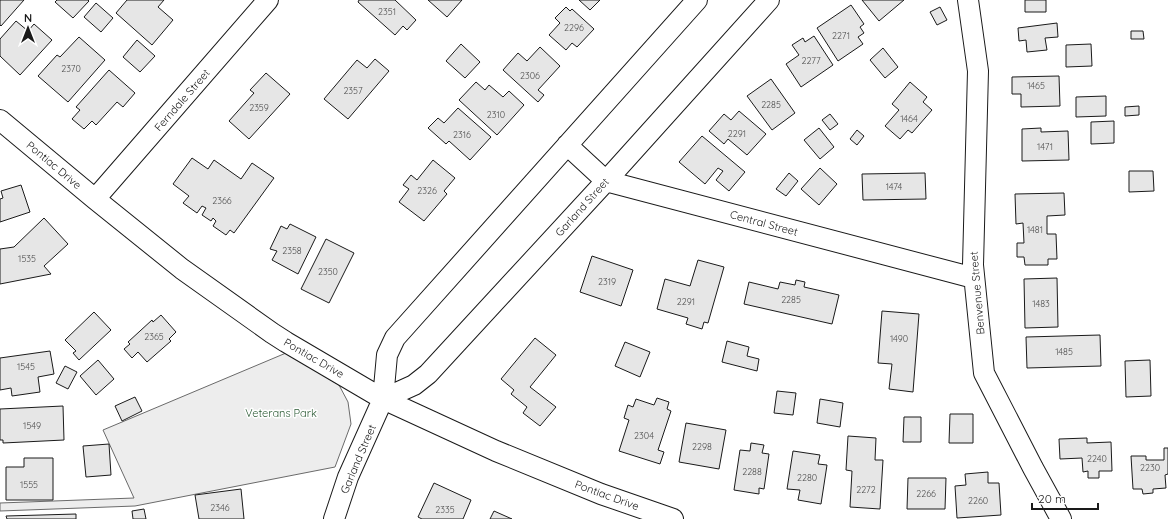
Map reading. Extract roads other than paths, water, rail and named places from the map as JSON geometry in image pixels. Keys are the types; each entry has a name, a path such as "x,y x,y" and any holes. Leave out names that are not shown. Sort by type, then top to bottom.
{"street":[{"name":"Ferndale Street","path":"95,199 268,0"},
{"name":"Garland Street","path":"334,519 348,477 383,399 387,355 395,338 697,0"},
{"name":"Garland Street","path":"383,399 414,385 428,374 606,181 769,0"},
{"name":"Benvenue Street","path":"968,0 978,71 973,265 984,373 1032,468 1061,519"},
{"name":"Pontiac Drive","path":"0,120 182,269 272,333 383,399 496,451 601,494 673,519"},
{"name":"Central Street","path":"567,145 606,181 974,278"},
{"path":"601,494 628,519"}],"park label":[{"name":"Veterans Park","path":"281,413"}]}
